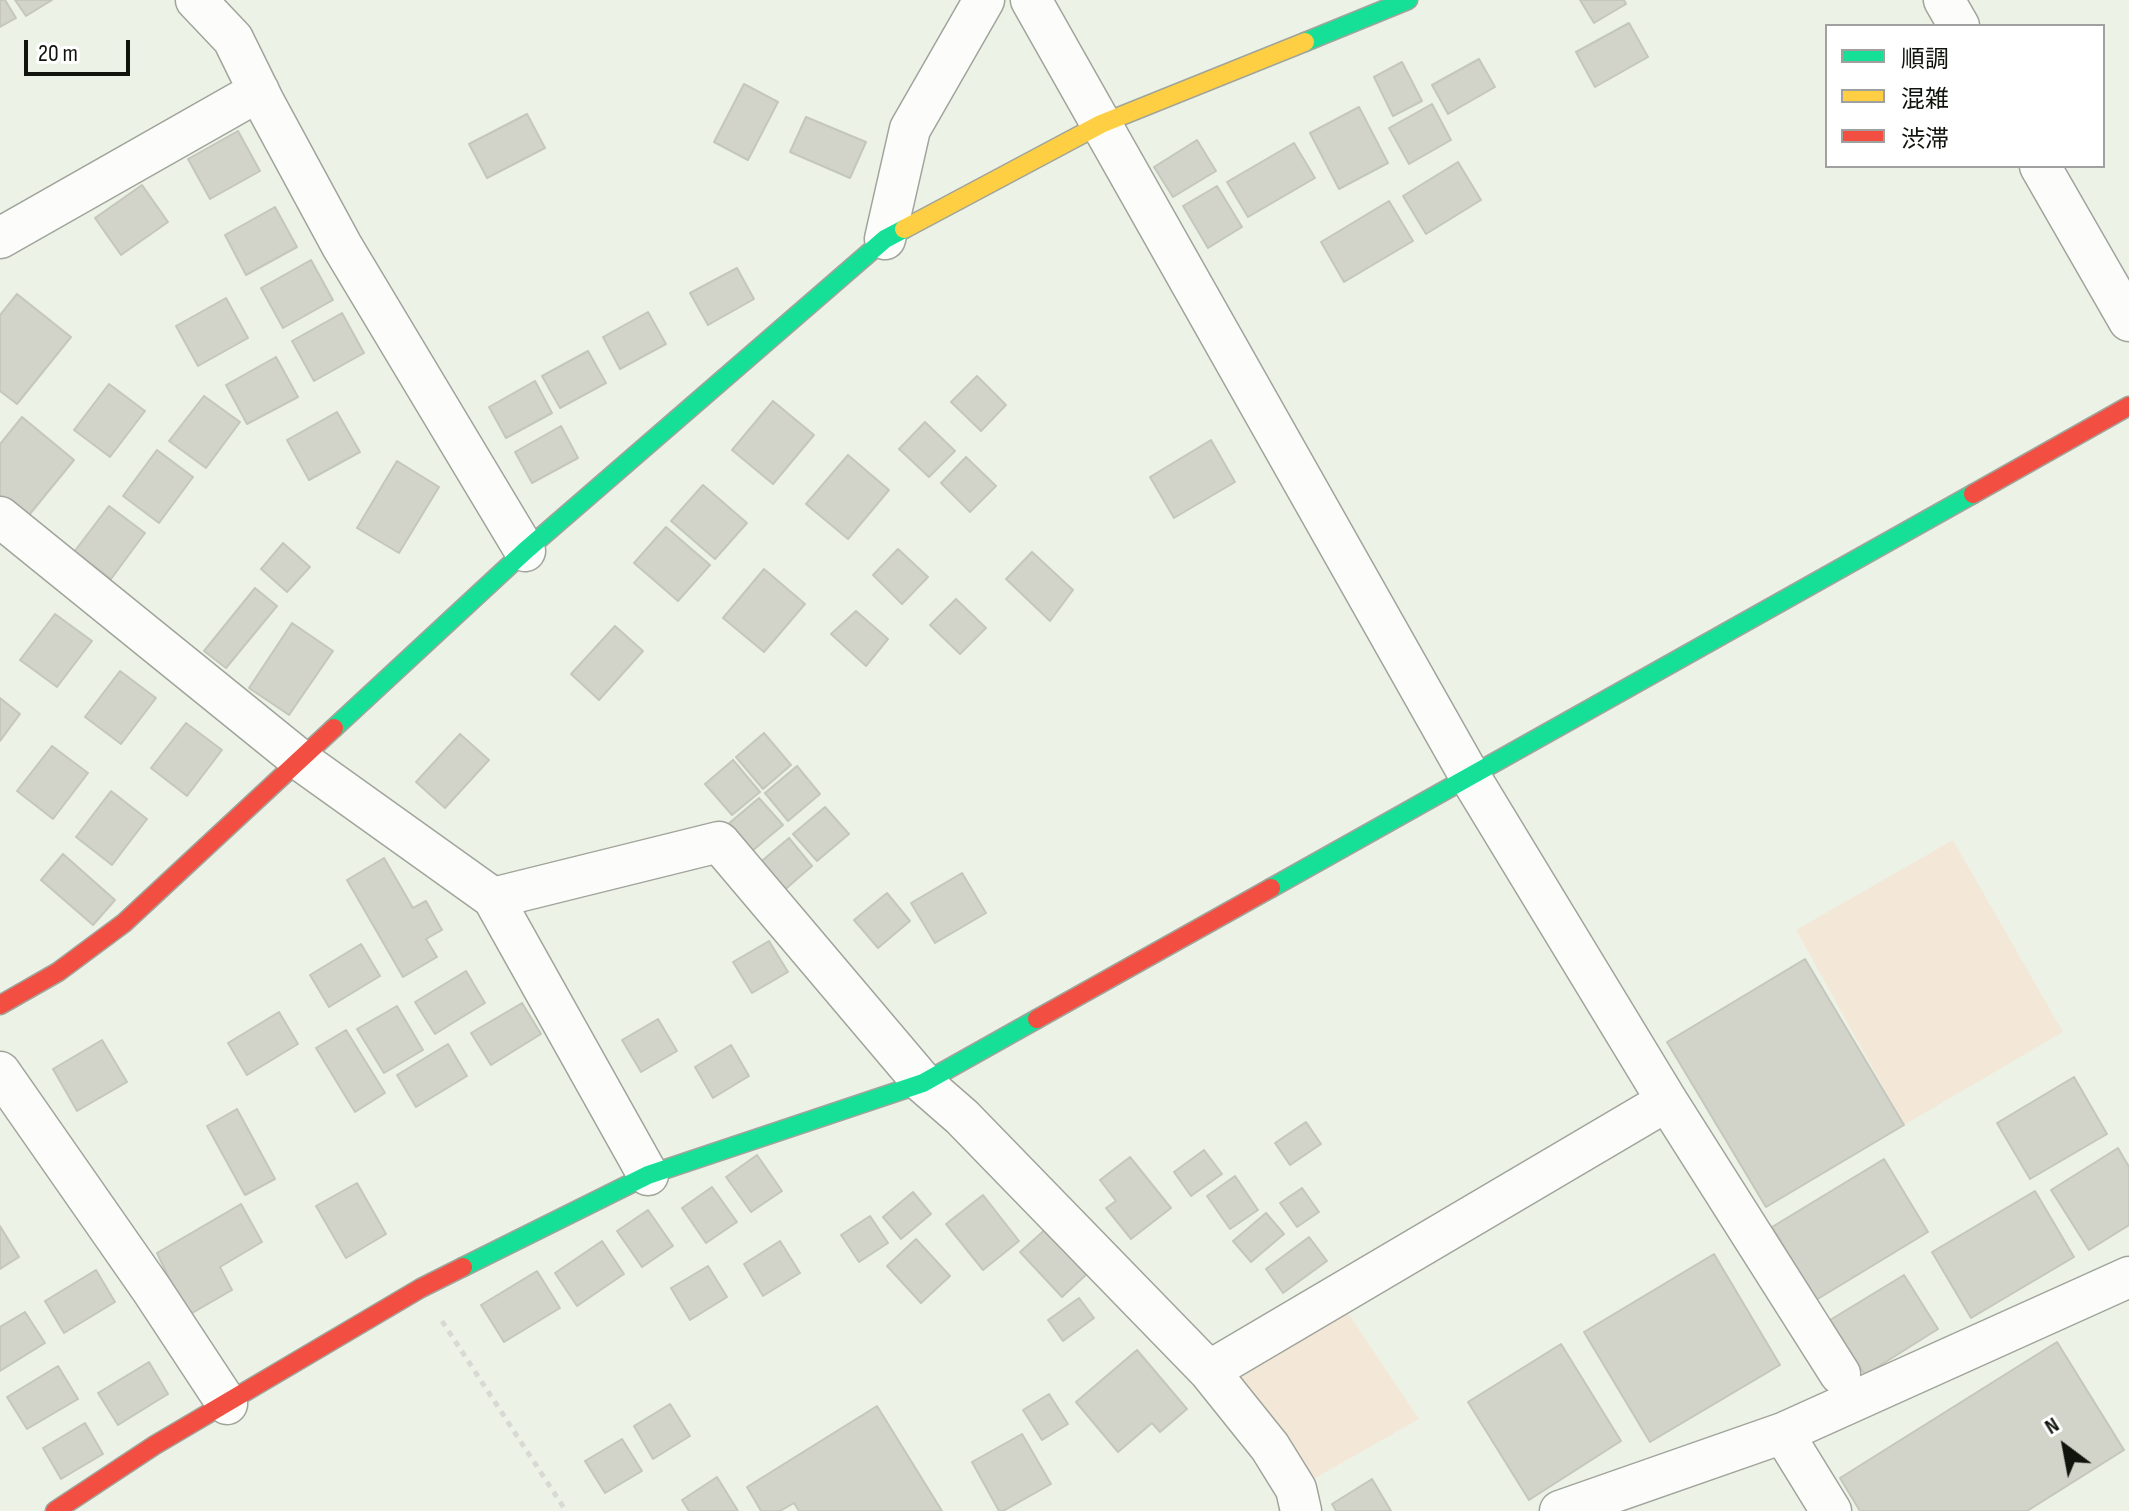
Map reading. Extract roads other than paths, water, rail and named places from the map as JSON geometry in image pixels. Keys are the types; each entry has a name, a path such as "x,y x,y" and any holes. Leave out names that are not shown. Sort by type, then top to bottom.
{"street":[{"path":"196,0 233,39 342,246 525,551"},
{"path":"885,239 910,129 984,0"},
{"path":"1031,0 1469,775 1667,1101 1840,1374"},
{"path":"0,1005 58,972 124,923 525,551 885,239 1101,124 1408,0"},
{"path":"1944,0 1958,24"},
{"path":"0,238 259,91"},
{"path":"2041,168 2129,321"},
{"path":"55,1511 155,1445 421,1288 648,1175 923,1083 2129,406"},
{"path":"0,517 300,760 493,898 648,1175"},
{"path":"493,898 719,842 923,1083 962,1117 1209,1371 1270,1447 1296,1489 1301,1511"},
{"path":"0,1072 152,1290 227,1404"},
{"path":"1209,1371 1667,1101"},
{"path":"1560,1511 1783,1433 2129,1277"},
{"path":"1783,1433 1831,1511"}]}
